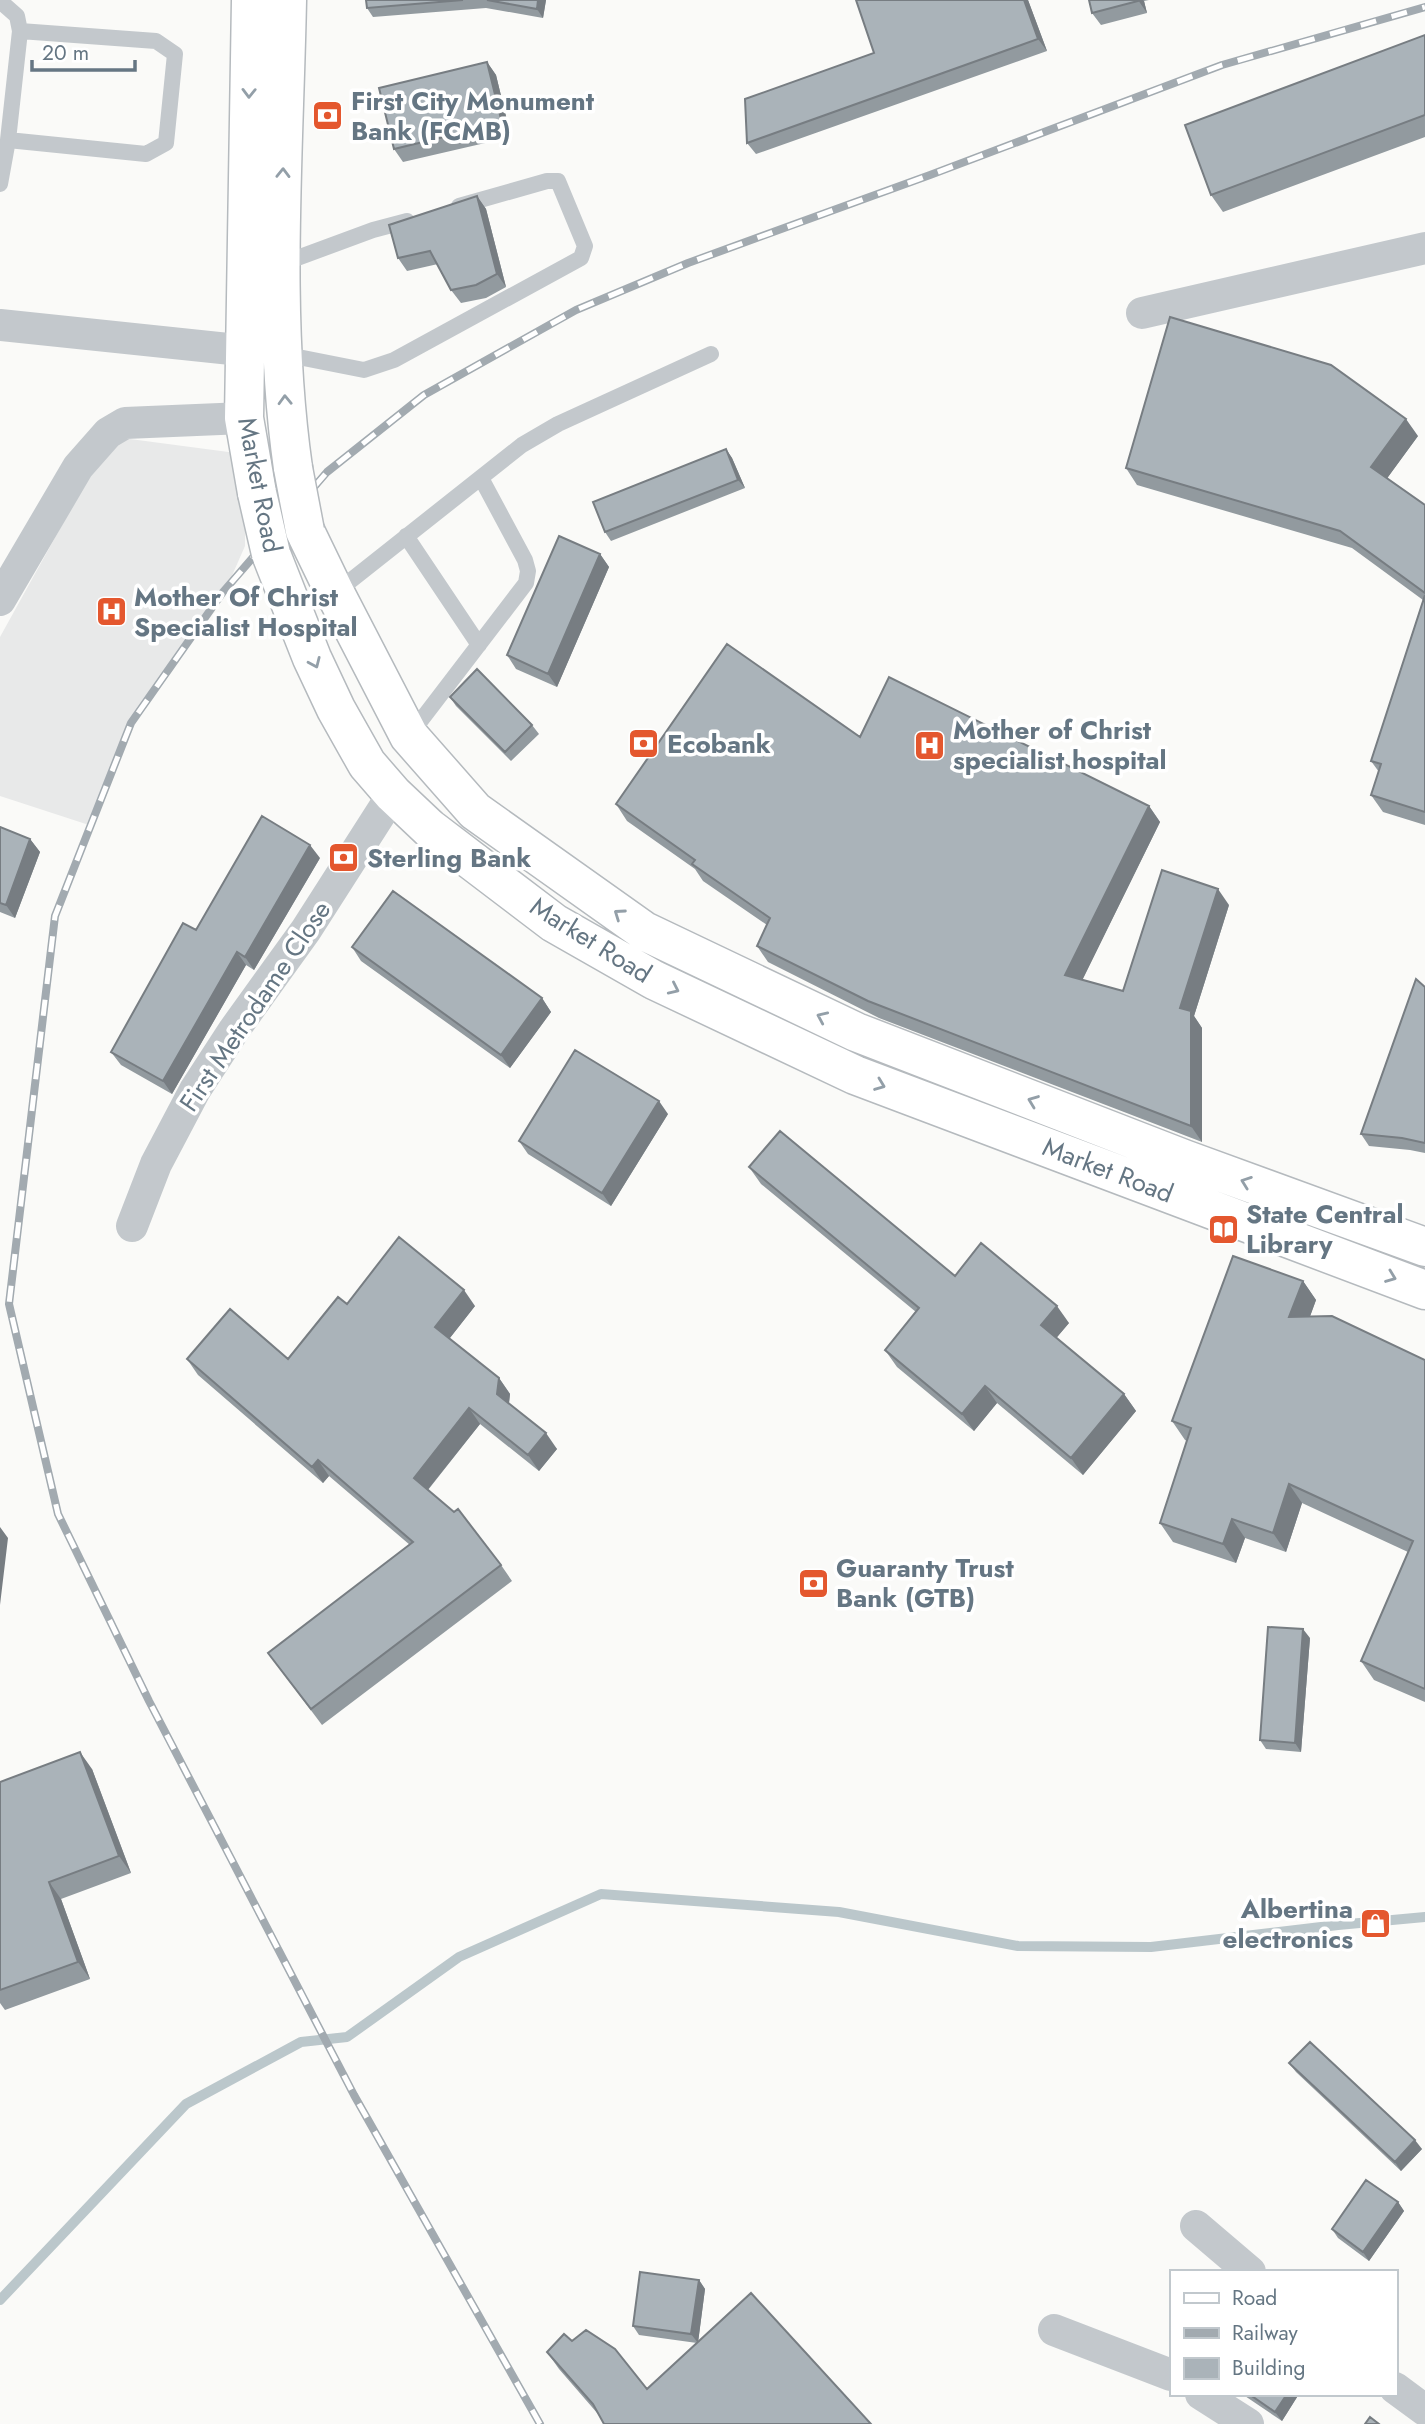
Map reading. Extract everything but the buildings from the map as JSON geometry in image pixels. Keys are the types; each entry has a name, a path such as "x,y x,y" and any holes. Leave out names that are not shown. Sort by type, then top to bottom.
{"main road":[{"name":"Market Road","path":"251,0 244,418 257,493 271,554 336,709 367,764 393,794 429,828 554,923 654,980 855,1075 1425,1290"},
{"name":"Market Road","path":"287,0 281,264 285,413 305,530 409,736 475,811 644,932 856,1032 1184,1159 1425,1247"}],"street":[{"path":"1142,313 1425,248"},
{"path":"0,325 283,354"},
{"path":"0,600 78,467 108,432 125,422 244,418"},
{"name":"First Metrodame Close","path":"132,1226 156,1164 195,1090 234,1030 306,930 393,794"},
{"path":"1196,2226 1248,2270"},
{"path":"1054,2330 1170,2375"},
{"path":"1397,2389 1425,2410"},
{"path":"1204,2396 1248,2424"}],"lane":[{"path":"0,1 17,16 20,31 8,140 0,184"},
{"path":"8,140 146,154 166,143 175,54 156,41 20,31"},
{"path":"281,264 373,230 547,181 558,181 585,246 581,258 394,360 363,370 283,354"},
{"path":"335,593 522,445 558,424 711,354"},
{"path":"409,736 526,583 525,560 481,478"},
{"path":"406,536 479,645"}],"shaded area":[{"name":"Mother Of Christ Specialist Hospital","path":"115,437 236,453 245,494 245,546 227,587 141,706 92,826 0,796 0,637 103,451"}],"waterway":[{"path":"0,2300 186,2104 301,2042 347,2037 459,1957 601,1894 839,1912 1018,1946 1151,1947 1425,1917"}],"railway":[{"path":"540,2424 354,2095 149,1701 58,1514 9,1304 55,916 131,723 223,592 327,472 424,395 576,310 688,263 1222,65 1425,7"}],"place":[{"name":"First City Monument Bank (FCMB)","path":"328,116"},
{"name":"Mother Of Christ Specialist Hospital","path":"111,612"},
{"name":"Ecobank","path":"644,744"},
{"name":"Mother of Christ specialist hospital","path":"930,745"},
{"name":"Sterling Bank","path":"344,858"},
{"name":"State Central Library","path":"1223,1229"},
{"name":"Guaranty Trust Bank (GTB)","path":"813,1583"},
{"name":"Albertina electronics","path":"1376,1924"}]}
